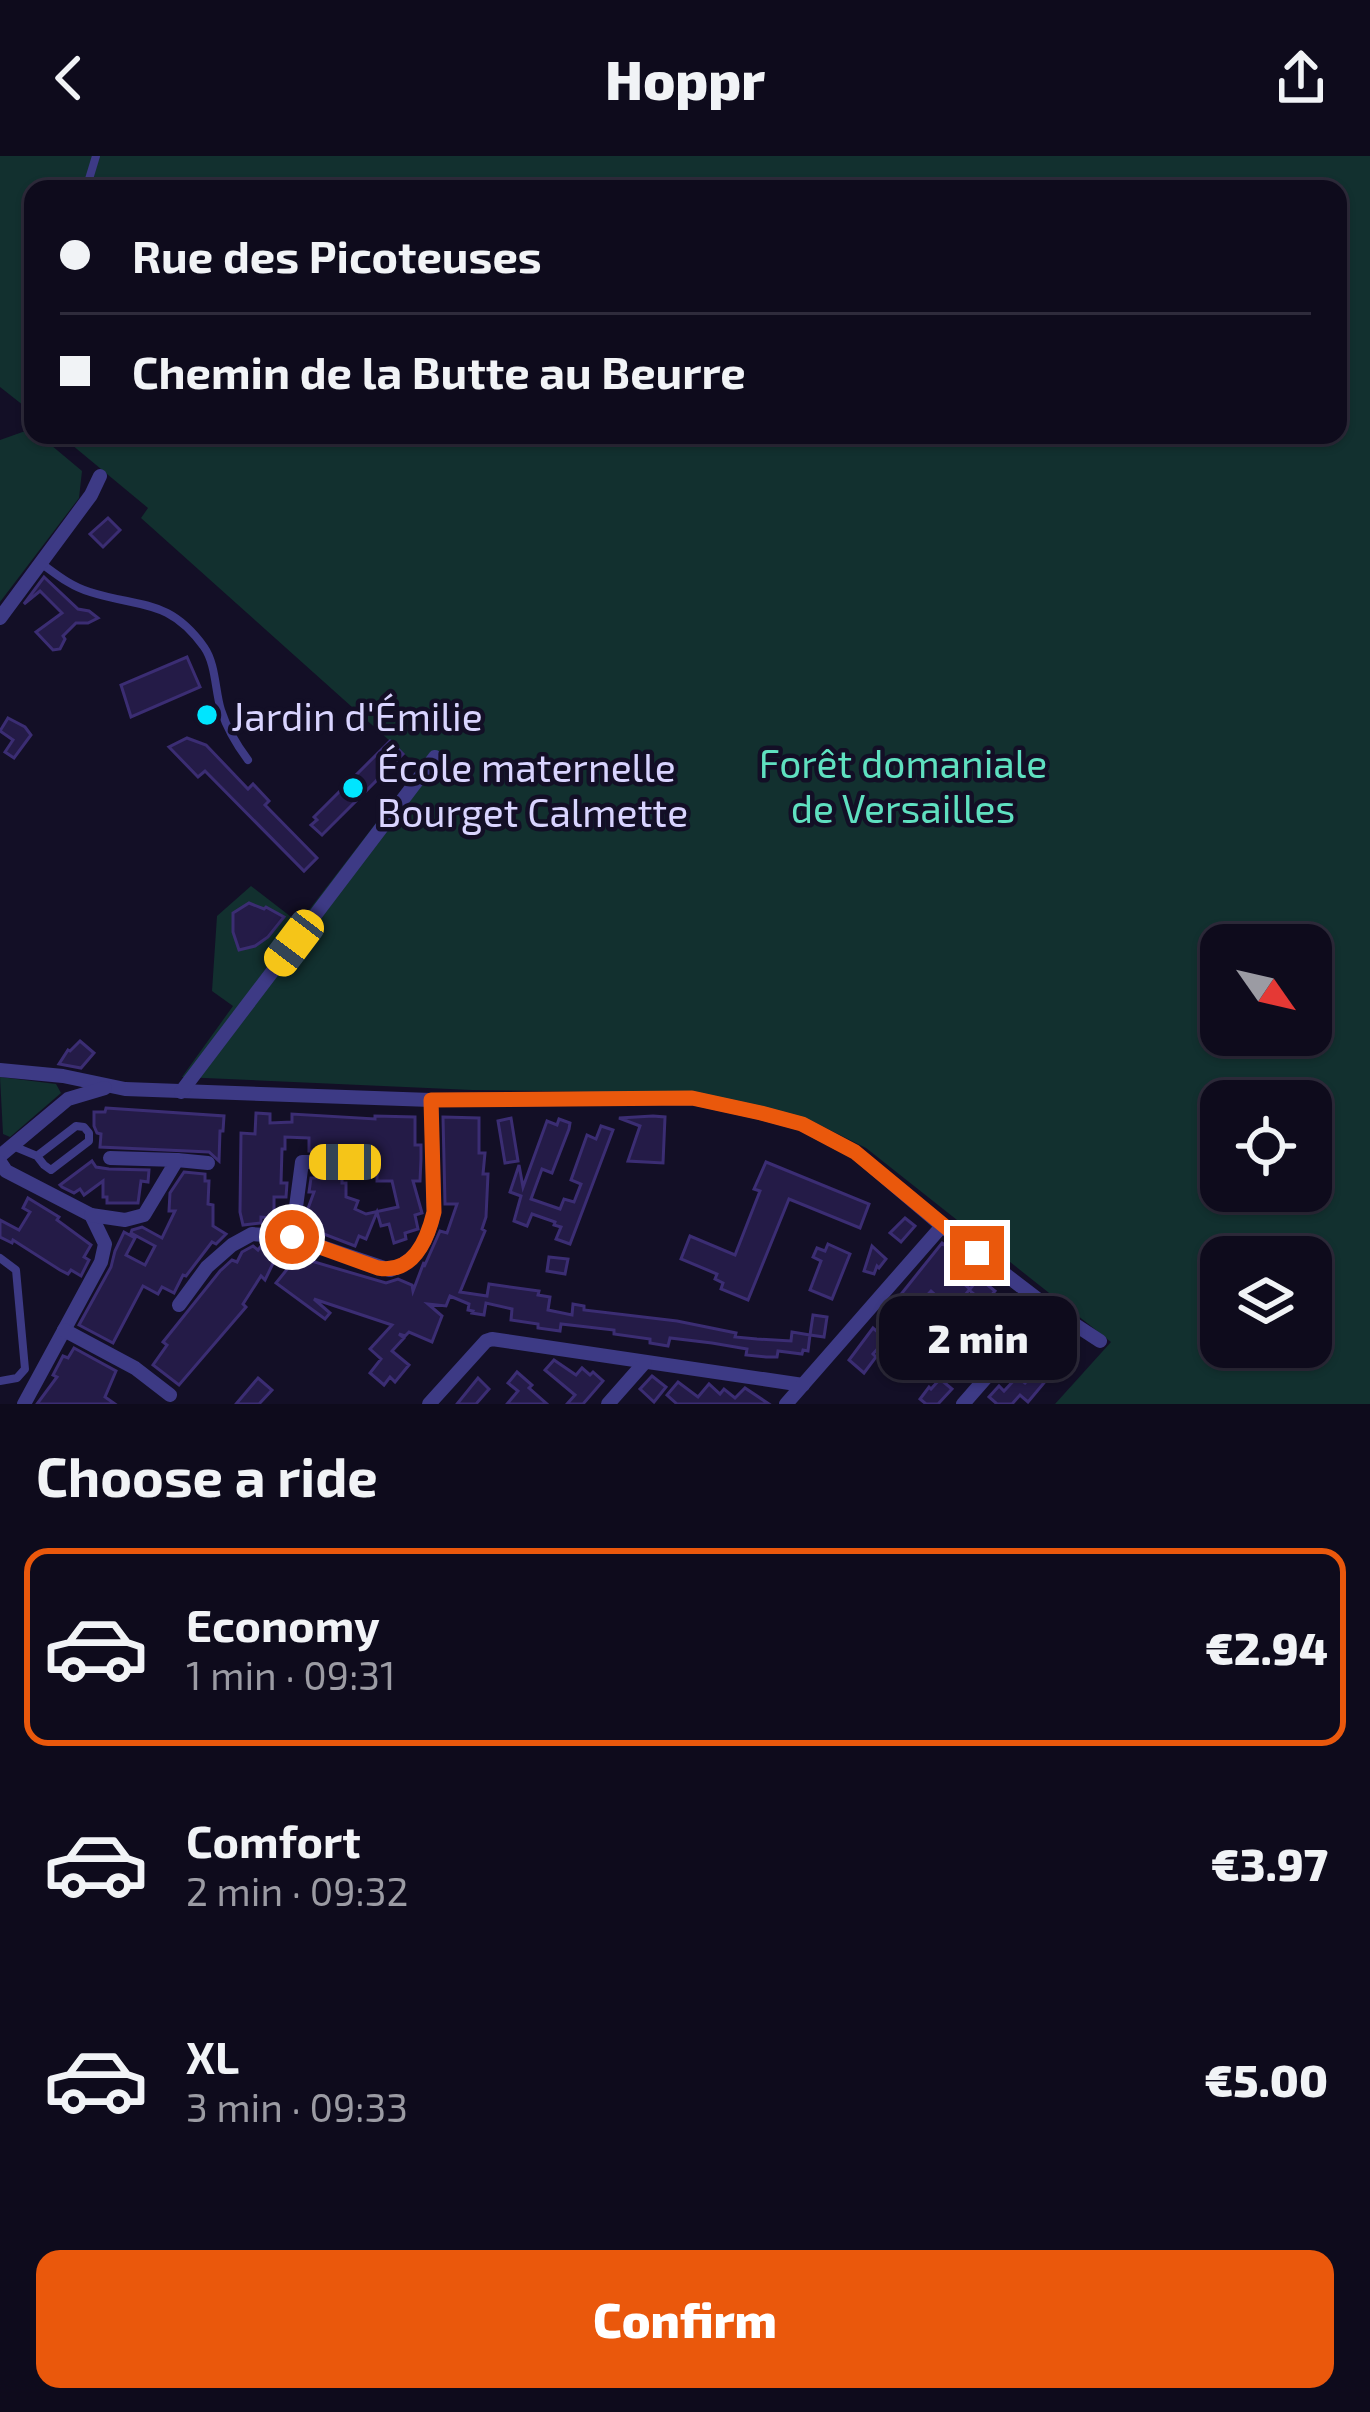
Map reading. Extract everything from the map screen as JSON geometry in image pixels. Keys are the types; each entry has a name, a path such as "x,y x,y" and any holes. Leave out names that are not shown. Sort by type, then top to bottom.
{"street":[{"path":"0,618 100,476"},
{"path":"181,1092 436,757"},
{"path":"0,1070 181,1092 431,1100 692,1098 761,1113 802,1124 872,1163 942,1226 1100,1341"},
{"path":"63,1076 68,1099"},
{"path":"109,1086 68,1099 4,1155 6,1171 91,1215 125,1220 144,1215 177,1160"},
{"path":"179,1305 207,1268 232,1244 252,1234 292,1237 390,1270 412,1260 434,1212 431,1100"},
{"path":"110,1158 208,1162"},
{"path":"292,1237 302,1162 345,1162"},
{"path":"91,1215 105,1244"},
{"path":"23,1404 101,1262 105,1244 125,1220"},
{"path":"786,1404 942,1226"},
{"path":"963,1404 1048,1306"},
{"path":"64,1330 135,1368 170,1395"},
{"path":"429,1404 493,1339 802,1385"},
{"path":"608,1404 645,1362"}],"lane":[{"path":"40,563 88,592 162,608 186,626 208,652 221,710 233,741 248,760"},
{"path":"4,1155 37,1156 76,1126 89,1133 88,1141 51,1170 37,1156"},
{"path":"0,1258 16,1270 25,1369 17,1378 0,1381"}],"green space":[{"name":"Forêt domaniale de Versailles","path":"0,156 1370,156 1370,1404 1055,1404 1111,1342 866,1148 812,1121 693,1093 472,1090 182,1077 233,1006 212,991 217,916 251,886 299,923 419,767 141,518 148,508 71,444 1347,444 1347,180 24,180 24,406 0,387"},
{"path":"24,431 24,444 50,444 82,471 79,498 0,602 0,440"},
{"path":"0,1077 56,1084 61,1093 10,1137 3,1134"}],"building":[{"path":"108,518 120,530 103,547 90,534"},
{"path":"44,577 78,609 98,618 76,623 63,636 60,649 53,650 36,632 62,613 40,591 24,604"},
{"path":"187,657 200,687 131,717 121,685"},
{"path":"8,718 31,735 14,758 5,752 13,740 0,731"},
{"path":"187,738 206,745 248,789 253,784 269,801 265,805 317,858 304,871 205,771 198,777 169,747"},
{"path":"390,741 403,754 322,835 311,825 317,820 314,817"},
{"path":"249,903 284,917 268,937 239,950 233,913"},
{"path":"80,1041 94,1053 81,1068 59,1064 68,1050"},
{"path":"106,1108 224,1116 219,1161 209,1152 100,1147 94,1112"},
{"path":"256,1113 270,1114 270,1123 292,1122 292,1114 415,1117 415,1145 421,1145 420,1181 413,1181 422,1213 415,1215 418,1229 394,1243 389,1224 381,1226 377,1212 366,1239 359,1236 355,1246 308,1228 313,1216 306,1214 314,1192 309,1192 311,1178 342,1173 346,1197 358,1201 355,1209 366,1214 398,1207 392,1181 377,1181 377,1164 356,1164 354,1155 346,1151 309,1151 309,1138 285,1137 281,1183 287,1183 286,1197 274,1197 274,1218 261,1217 261,1223 243,1225 241,1133 255,1134"},
{"path":"443,1117 479,1118 479,1153 485,1153 483,1174 488,1174 485,1231 460,1292 487,1296 489,1284 539,1291 538,1295 550,1297 548,1310 572,1315 573,1304 584,1310 736,1333 735,1337 791,1341 792,1332 810,1335 808,1351 778,1351 777,1357 766,1357 712,1343 670,1338 668,1346 650,1343 650,1339 614,1334 614,1330 561,1324 560,1331 538,1328 538,1324 511,1320 512,1309 486,1303 484,1315 472,1313 469,1304 450,1296 446,1306 428,1304 442,1316 432,1342 409,1332 399,1334 404,1338 392,1351 409,1365 395,1382 390,1377 384,1385 370,1373 381,1359 370,1349 392,1325 314,1299 330,1313 325,1319 276,1283 301,1252 311,1261 386,1283 398,1279 412,1285 413,1291 440,1231 447,1233 457,1204 445,1204"},
{"path":"665,1117 663,1163 628,1161 640,1126 619,1118"},
{"path":"511,1118 518,1161 505,1163 498,1121"},
{"path":"559,1119 570,1123 569,1129 552,1173 542,1169 531,1199 560,1209 564,1199 574,1202 581,1184 571,1180 587,1135 596,1139 601,1126 613,1130 570,1244 556,1239 561,1227 555,1222 532,1214 527,1226 514,1221 521,1196 510,1192 519,1165 523,1187 547,1121 557,1125"},
{"path":"92,1161 96,1167 149,1170 148,1182 141,1181 138,1203 107,1203 103,1181 84,1195 80,1189 74,1193 60,1185"},
{"path":"766,1162 869,1204 860,1228 789,1199 748,1300 721,1289 717,1274 681,1259 690,1236 735,1255"},
{"path":"184,1172 205,1174 213,1226 226,1234 216,1244 212,1242 174,1293 162,1287 158,1294 143,1286 113,1343 79,1325 124,1232 135,1238 126,1255 145,1265 155,1246 132,1230 142,1227 162,1238 175,1211 169,1211 170,1193"},
{"path":"28,1198 91,1245 81,1276 71,1270 68,1274 0,1237 0,1220 19,1230 30,1212 23,1208"},
{"path":"905,1218 915,1226 901,1242 890,1233"},
{"path":"942,1243 952,1251 946,1258 961,1270 955,1276 970,1289 979,1278 995,1291 985,1303 969,1290 949,1307 931,1291 899,1325 886,1313"},
{"path":"828,1244 850,1254 832,1299 810,1290 821,1261 813,1257 817,1248 825,1251"},
{"path":"253,1246 279,1251 265,1280 261,1276 243,1304 246,1307 179,1385 153,1365 167,1345 163,1342 220,1271"},
{"path":"872,1246 886,1259 874,1274 864,1271"},
{"path":"549,1257 568,1259 565,1274 547,1271"},
{"path":"979,1310 998,1326 982,1345 977,1340 958,1363 946,1353"},
{"path":"813,1315 827,1317 824,1337 810,1335"},
{"path":"893,1320 905,1330 893,1345 886,1339 864,1373 849,1360 873,1328 880,1334 892,1327"},
{"path":"1066,1345 1076,1353 1028,1402 1020,1395 1012,1404 997,1404 989,1397 999,1386 1004,1391 1017,1377 1025,1383 1044,1363 1037,1357 1045,1348 1056,1357"},
{"path":"74,1348 116,1371 105,1397 115,1404 37,1404 57,1377 53,1375 63,1356 68,1358"},
{"path":"554,1360 576,1375 582,1368 603,1381 583,1404 567,1404 575,1395 545,1370"},
{"path":"517,1372 547,1404 507,1404 518,1391 508,1383"},
{"path":"652,1376 666,1387 654,1402 640,1389"},
{"path":"258,1378 272,1390 259,1404 236,1404"},
{"path":"478,1378 489,1389 476,1404 457,1404"},
{"path":"940,1379 952,1389 938,1404 926,1404 920,1399"},
{"path":"678,1382 698,1397 709,1384 735,1398 745,1388 769,1404 677,1404 667,1395"}],"place":[{"name":"Jardin d'Émilie","path":"207,715"},
{"name":"École maternelle Bourget Calmette","path":"353,788"}],"route":[{"path":"292,1237 378,1268 399,1268 412,1260 434,1212 431,1100 692,1098 802,1124 855,1152 977,1253"}]}
